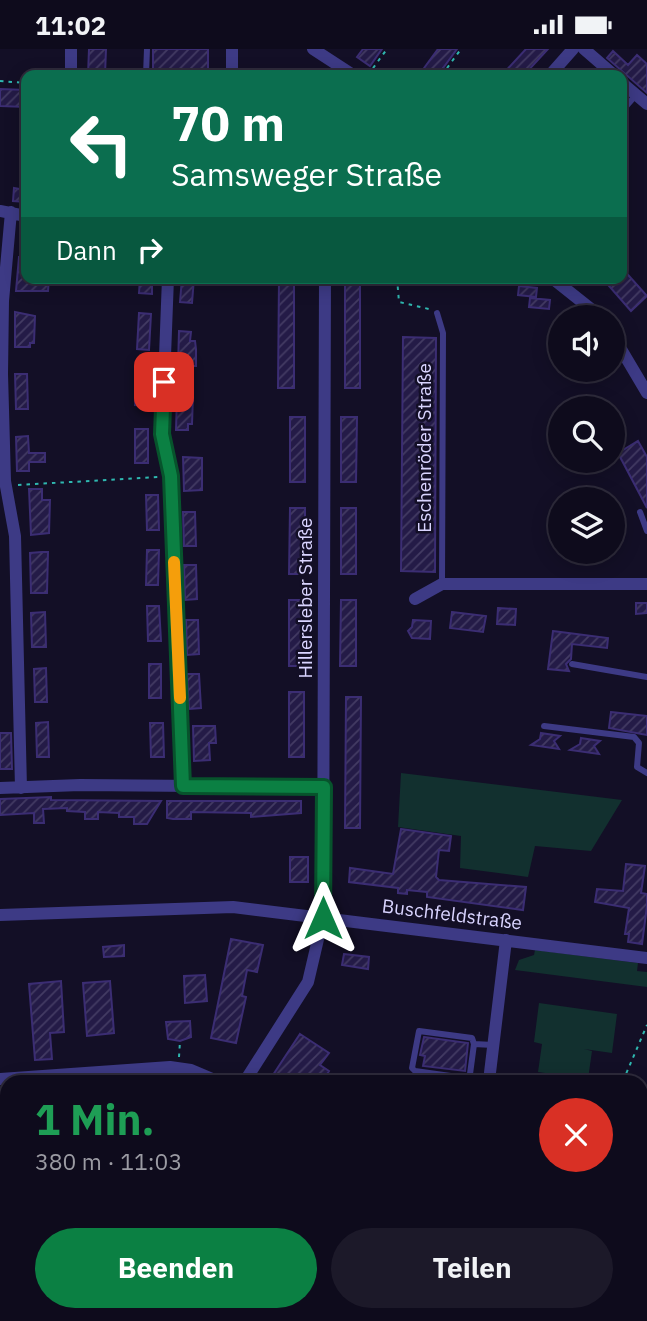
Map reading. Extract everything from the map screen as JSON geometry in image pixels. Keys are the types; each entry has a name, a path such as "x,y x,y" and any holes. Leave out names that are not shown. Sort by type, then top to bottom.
{"street":[{"path":"71,49 71,70"},
{"path":"232,49 232,70"},
{"path":"313,49 345,70"},
{"path":"554,70 573,49"},
{"path":"584,49 608,70"},
{"path":"627,87 647,104"},
{"path":"6,212 2,329 6,485 15,536 21,788"},
{"path":"168,284 162,434 171,476 183,786"},
{"name":"Hillersleber Straße","path":"249,1075 308,982 323,918 326,284"},
{"path":"560,284 586,305"},
{"path":"625,356 647,393"},
{"path":"415,599 442,584 647,585"},
{"path":"0,788 324,787"},
{"name":"Buschfeldstraße","path":"0,915 233,907 647,958"},
{"path":"490,1075 506,940"},
{"path":"59,1075 178,1067 200,1075"}],"lane":[{"path":"146,70 147,49"},
{"path":"627,105 636,95"},
{"name":"Eschenröder Straße","path":"437,313 443,333 442,584"},
{"path":"640,512 647,531"},
{"path":"572,664 647,677"},
{"path":"544,726 634,737 639,743 637,767 647,773"},
{"path":"444,1075 415,1071 412,1067 419,1031 472,1038 474,1044 469,1075"},
{"path":"474,1044 493,1045"}],"path":[{"path":"372,70 387,49"},
{"path":"446,70 461,49"},
{"path":"0,81 21,83"},
{"path":"398,284 399,302 421,305 437,313"},
{"path":"6,485 171,476"},
{"path":"626,1075 647,1024"},
{"path":"178,1067 180,1041"}],"green space":[{"path":"401,773 622,800 591,851 535,846 528,877 460,868 461,836 398,827"},
{"path":"535,950 638,963 637,971 647,972 647,987 515,970 519,960 534,955"},
{"path":"539,1003 617,1014 612,1053 584,1049 592,1051 589,1075 538,1072 542,1044 534,1042"}],"building":[{"path":"89,49 106,49 105,70 88,70"},
{"path":"153,49 208,49 208,70 153,70"},
{"path":"363,49 382,49 370,66 357,57"},
{"path":"438,49 457,49 442,70 423,70"},
{"path":"526,49 548,49 529,70 507,70"},
{"path":"613,51 628,65 637,55 647,64 647,93 627,76 627,70 621,70 607,58"},
{"path":"0,89 21,90 21,107 0,106"},
{"path":"14,188 21,189 21,202 13,201"},
{"path":"21,257 21,284 49,284 48,291 16,291"},
{"path":"627,274 647,296 631,311 607,284 627,284"},
{"path":"140,284 152,284 152,294 139,293"},
{"path":"182,284 194,284 192,303 180,302"},
{"path":"279,284 294,284 294,388 278,388"},
{"path":"345,284 360,284 360,388 345,388"},
{"path":"519,286 537,288 536,297 518,295"},
{"path":"530,298 550,300 548,309 529,307"},
{"path":"15,312 35,316 34,343 30,343 30,347 15,347"},
{"path":"139,313 151,314 149,350 137,349"},
{"path":"179,331 191,332 190,341 195,341 196,366 178,366"},
{"path":"403,337 436,338 435,572 401,571"},
{"path":"136,371 149,371 148,406 135,405"},
{"path":"15,374 27,374 28,409 16,409"},
{"path":"177,395 193,396 192,424 188,424 188,430 176,430"},
{"path":"290,417 305,417 305,482 290,482"},
{"path":"341,417 357,417 356,482 341,482"},
{"path":"135,429 148,429 148,463 135,463"},
{"path":"28,436 29,453 45,453 45,462 29,462 29,471 17,471 16,437"},
{"path":"638,441 647,457 647,508 625,466 625,449"},
{"path":"183,457 202,458 202,490 184,491"},
{"path":"29,489 42,489 42,500 50,500 49,533 31,535"},
{"path":"146,495 158,495 159,530 147,530"},
{"path":"290,508 305,508 305,574 289,574"},
{"path":"341,508 356,508 356,574 341,574"},
{"path":"183,512 195,512 196,546 184,546"},
{"path":"147,550 159,550 158,585 146,585"},
{"path":"48,552 47,593 31,593 30,553"},
{"path":"184,565 196,565 197,599 185,600"},
{"path":"289,600 305,600 304,666 289,666"},
{"path":"341,600 356,600 356,666 340,666"},
{"path":"636,603 647,603 647,613 636,614"},
{"path":"147,606 159,606 161,641 148,641"},
{"path":"498,608 516,609 515,625 497,624"},
{"path":"45,612 46,647 32,647 31,613"},
{"path":"452,612 486,616 483,632 450,628"},
{"path":"186,620 198,620 199,654 187,655"},
{"path":"413,620 431,621 430,639 412,638 408,631"},
{"path":"553,631 608,638 607,648 572,644 571,659 566,664 569,671 548,669"},
{"path":"149,664 161,664 161,698 149,698"},
{"path":"46,668 47,702 35,702 34,669"},
{"path":"187,674 199,674 201,708 189,709"},
{"path":"289,692 304,692 304,757 289,757"},
{"path":"346,697 361,697 360,828 345,828"},
{"path":"611,712 647,716 647,735 609,728"},
{"path":"48,722 49,757 37,757 36,723"},
{"path":"150,723 163,723 164,757 151,757"},
{"path":"193,726 215,726 216,743 209,743 210,760 194,761"},
{"path":"0,733 11,733 12,769 0,769"},
{"path":"541,733 560,736 554,741 559,749 531,745 540,739"},
{"path":"581,738 600,741 594,746 599,754 570,750 580,744"},
{"path":"51,797 51,800 161,801 147,824 134,824 134,817 119,817 119,813 98,812 98,819 85,819 85,812 67,811 67,808 43,809 44,823 34,823 34,813 0,815 0,799"},
{"path":"167,801 301,801 301,813 251,817 251,813 191,812 191,819 173,819 167,818"},
{"path":"401,829 451,836 449,851 439,850 436,877 439,880 526,887 523,910 427,897 427,892 407,890 407,894 398,893 398,888 349,882 350,868 393,874"},
{"path":"290,857 308,857 308,882 290,882"},
{"path":"626,864 645,866 641,893 647,894 647,906 642,944 628,942 629,934 625,934 629,908 595,902 597,889 623,891"},
{"path":"231,939 263,945 257,972 247,970 242,996 246,997 236,1043 211,1038"},
{"path":"124,945 124,956 104,957 103,947"},
{"path":"344,954 369,957 368,969 342,965"},
{"path":"205,975 207,1001 185,1003 184,976"},
{"path":"61,981 64,1032 50,1033 52,1059 35,1060 29,984"},
{"path":"110,981 114,1033 87,1036 83,983"},
{"path":"190,1021 191,1037 180,1041 168,1039 166,1022"},
{"path":"300,1034 329,1053 320,1065 329,1071 327,1075 273,1075"},
{"path":"424,1037 468,1043 465,1071 423,1066 425,1056 420,1055"}],"slow traffic":[{"path":"174,562 180,698"}],"route":[{"path":"164,382 162,434 171,476 183,786 324,787 323,918"}]}
